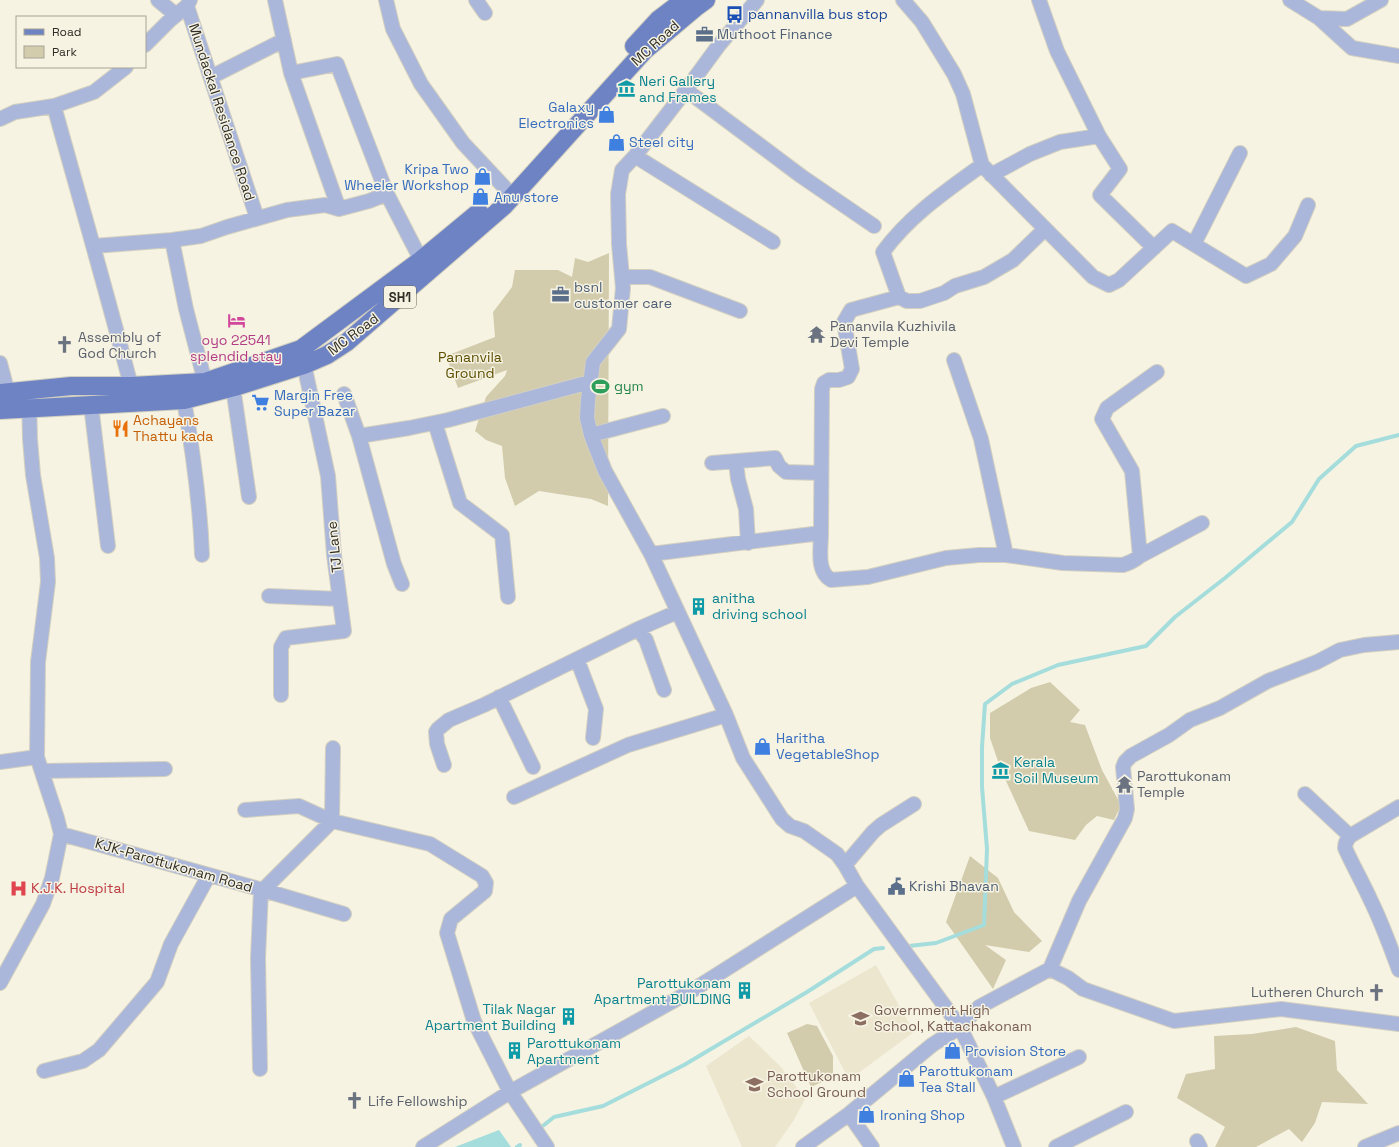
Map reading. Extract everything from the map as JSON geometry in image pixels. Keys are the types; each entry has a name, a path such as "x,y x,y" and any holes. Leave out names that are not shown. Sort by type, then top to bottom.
{"main road":[{"name":"MC Road","path":"6,410 184,400 233,387 302,357 506,190 599,82 658,20 684,0"},
{"name":"MC Road","path":"4,392 71,386 131,386 205,382 302,357 327,355 347,342 504,206 645,50 706,0"}],"street":[{"path":"158,0 176,15"},
{"path":"275,0 291,73 339,209"},
{"path":"386,0 393,29 422,84 463,143 506,190"},
{"path":"476,0 485,13"},
{"path":"756,0 719,45 635,156 622,170 618,194 619,244 623,288 619,329 593,362 587,418 591,435 605,471 650,554 726,715 743,758 782,819 790,826 804,831 837,854 857,886 960,1027 994,1097 1014,1147"},
{"path":"903,0 922,22 954,74 963,94 986,170 1076,258 1093,277 1110,285 1119,280 1172,231 1246,276 1271,264 1295,236 1308,205"},
{"path":"1040,0 1057,51 1099,136 1120,169 1100,194 1154,248"},
{"path":"1290,0 1319,18 1352,48 1399,56"},
{"path":"1319,18 1347,19 1381,0"},
{"path":"146,44 189,3"},
{"name":"Mundackal Residance Road","path":"189,3 211,77 257,218"},
{"path":"211,77 284,40"},
{"path":"291,73 337,64 387,194 421,260"},
{"path":"0,119 15,112 54,106 94,92 125,68"},
{"path":"686,90 801,176 874,226"},
{"path":"54,106 94,246 131,386"},
{"path":"899,297 883,252 893,238 922,209 986,170 1060,142 1099,136"},
{"path":"1194,244 1240,153"},
{"path":"635,156 773,242"},
{"path":"94,246 172,240 201,236 287,210 325,205 339,209 369,201 387,194"},
{"path":"1045,229 1013,260 984,277 955,286 944,293 920,301 907,301 899,297 851,310 844,322 852,369 848,377 840,380 829,380 824,383 822,389 820,562 824,575 831,580 868,577 946,558 979,555 1006,555 1063,563 1123,565 1133,562 1140,556 1202,522"},
{"path":"172,240 186,309 205,382"},
{"path":"622,277 650,277 740,311"},
{"name":"TJ Lane","path":"281,695 282,644 286,638 344,631 334,556 328,476 302,357"},
{"path":"954,360 981,440 1006,555"},
{"path":"0,363 6,410"},
{"path":"1140,556 1132,471 1102,419 1107,408 1157,372"},
{"path":"359,436 435,423 590,382"},
{"path":"233,387 249,497"},
{"path":"0,983 43,904 52,878 60,834 37,757 38,662 48,582 47,558 33,476 28,389"},
{"path":"344,394 359,436 394,564 402,584"},
{"path":"184,400 194,457 202,555"},
{"path":"91,405 108,546"},
{"path":"591,435 663,416"},
{"path":"435,423 460,503 502,535 508,597"},
{"path":"712,463 775,458 779,466 786,472 821,473"},
{"path":"736,462 738,479 746,509 748,543"},
{"path":"650,554 821,534"},
{"path":"269,596 340,599"},
{"path":"444,765 437,744 436,735 438,729 449,720 638,629 677,612"},
{"path":"638,629 646,640 664,690"},
{"path":"803,1147 849,1114 932,1045 960,1027 979,1007 1050,969 1079,901 1125,818 1127,810 1123,767 1125,762 1131,756 1169,735 1190,720 1220,708 1268,681 1316,662 1340,650 1364,645 1399,642"},
{"path":"577,659 596,709 593,738"},
{"path":"499,697 533,767"},
{"path":"514,797 628,744 726,715"},
{"path":"332,821 333,748"},
{"path":"0,762 37,757"},
{"path":"42,771 166,769"},
{"path":"1305,794 1350,836"},
{"path":"845,865 872,832 914,804"},
{"path":"245,810 299,806 332,821 430,844 482,876 486,883 485,891 451,919 447,933 474,1021 510,1092 547,1147"},
{"path":"1399,807 1350,836 1346,841 1345,848 1371,900 1399,970"},
{"name":"KJK-Parottukonam Road","path":"60,834 262,890 332,821"},
{"path":"44,1071 83,1061 99,1050 152,989 160,977 171,944 209,875"},
{"path":"423,1147 510,1092 693,990 857,886"},
{"path":"260,1069 258,958 262,890 344,914"},
{"path":"1050,969 1068,978 1083,989 1174,1021 1281,1009 1399,1024"},
{"path":"994,1097 1079,1057"},
{"path":"1056,1147 1126,1112"},
{"path":"849,1114 872,1147"},
{"path":"1365,1147 1399,1132"}],"shaded area":[{"name":"Government High School, Kattachakonam","path":"876,965 914,1032 849,1080 809,1003"},
{"name":"Parottukonam School Ground","path":"749,1036 782,1068 805,1099 794,1120 775,1147 742,1147 706,1066"}],"green space":[{"name":"Pananvila Ground","path":"609,253 608,506 591,499 539,491 515,506 505,478 502,446 486,440 475,431 486,397 505,376 507,370 458,388 446,356 495,337 493,312 512,287 515,270 558,270 572,277 575,258 588,262"},
{"path":"1050,682 1080,710 1070,722 1085,725 1102,770 1121,805 1114,820 1097,816 1086,825 1075,840 1029,831 1001,770 990,738 990,713 1031,688"},
{"path":"970,856 998,878 1014,912 1042,941 1029,952 985,945 1006,960 993,989 946,922"},
{"path":"807,1024 817,1026 833,1056 833,1077 811,1087 787,1033"},
{"path":"1296,1027 1335,1041 1337,1070 1368,1104 1322,1102 1315,1123 1302,1142 1289,1129 1256,1147 1215,1147 1225,1127 1177,1098 1186,1074 1215,1069 1214,1036 1252,1034"}],"water":[{"path":"499,1130 511,1147 455,1147"}],"waterway":[{"path":"909,946 936,943 984,925 987,849 982,787 982,747 985,704 1012,684 1058,665 1146,646 1175,617 1225,578 1292,522 1319,479 1356,446 1399,435"},
{"path":"539,1129 554,1117 603,1106 684,1065 807,992 874,949 883,948"}],"place":[{"name":"pannanvilla bus stop","path":"735,14"},
{"name":"Muthoot Finance","path":"704,34"},
{"name":"Neri Gallery and Frames","path":"626,89"},
{"name":"Galaxy Electronics","path":"607,115"},
{"name":"Steel city","path":"616,142"},
{"name":"Kripa Two Wheeler Workshop","path":"482,177"},
{"name":"Anu store","path":"481,197"},
{"name":"bsnl customer care","path":"561,295"},
{"name":"oyo 22541 splendid stay","path":"236,320"},
{"name":"Pananvila Kuzhivila Devi Temple","path":"817,334"},
{"name":"Assembly of God Church","path":"65,345"},
{"name":"gym","path":"601,386"},
{"name":"Margin Free Super Bazar","path":"261,403"},
{"name":"Achayans Thattu kada","path":"120,428"},
{"name":"anitha driving school","path":"699,606"},
{"name":"Haritha VegetableShop","path":"763,746"},
{"name":"Kerala Soil Museum","path":"1001,770"},
{"name":"Parottukonam Temple","path":"1124,784"},
{"name":"Krishi Bhavan","path":"896,886"},
{"name":"K.J.K. Hospital","path":"18,888"},
{"name":"Parottukonam Apartment BUILDING","path":"744,991"},
{"name":"Lutheren Church","path":"1377,992"},
{"name":"Tilak Nagar Apartment Building","path":"569,1017"},
{"name":"Government High School, Kattachakonam","path":"861,1018"},
{"name":"Parottukonam Apartment","path":"514,1051"},
{"name":"Provision Store","path":"952,1051"},
{"name":"Parottukonam Tea Stall","path":"906,1079"},
{"name":"Parottukonam School Ground","path":"754,1084"},
{"name":"Life Fellowship","path":"355,1101"},
{"name":"Ironing Shop","path":"867,1115"}]}
